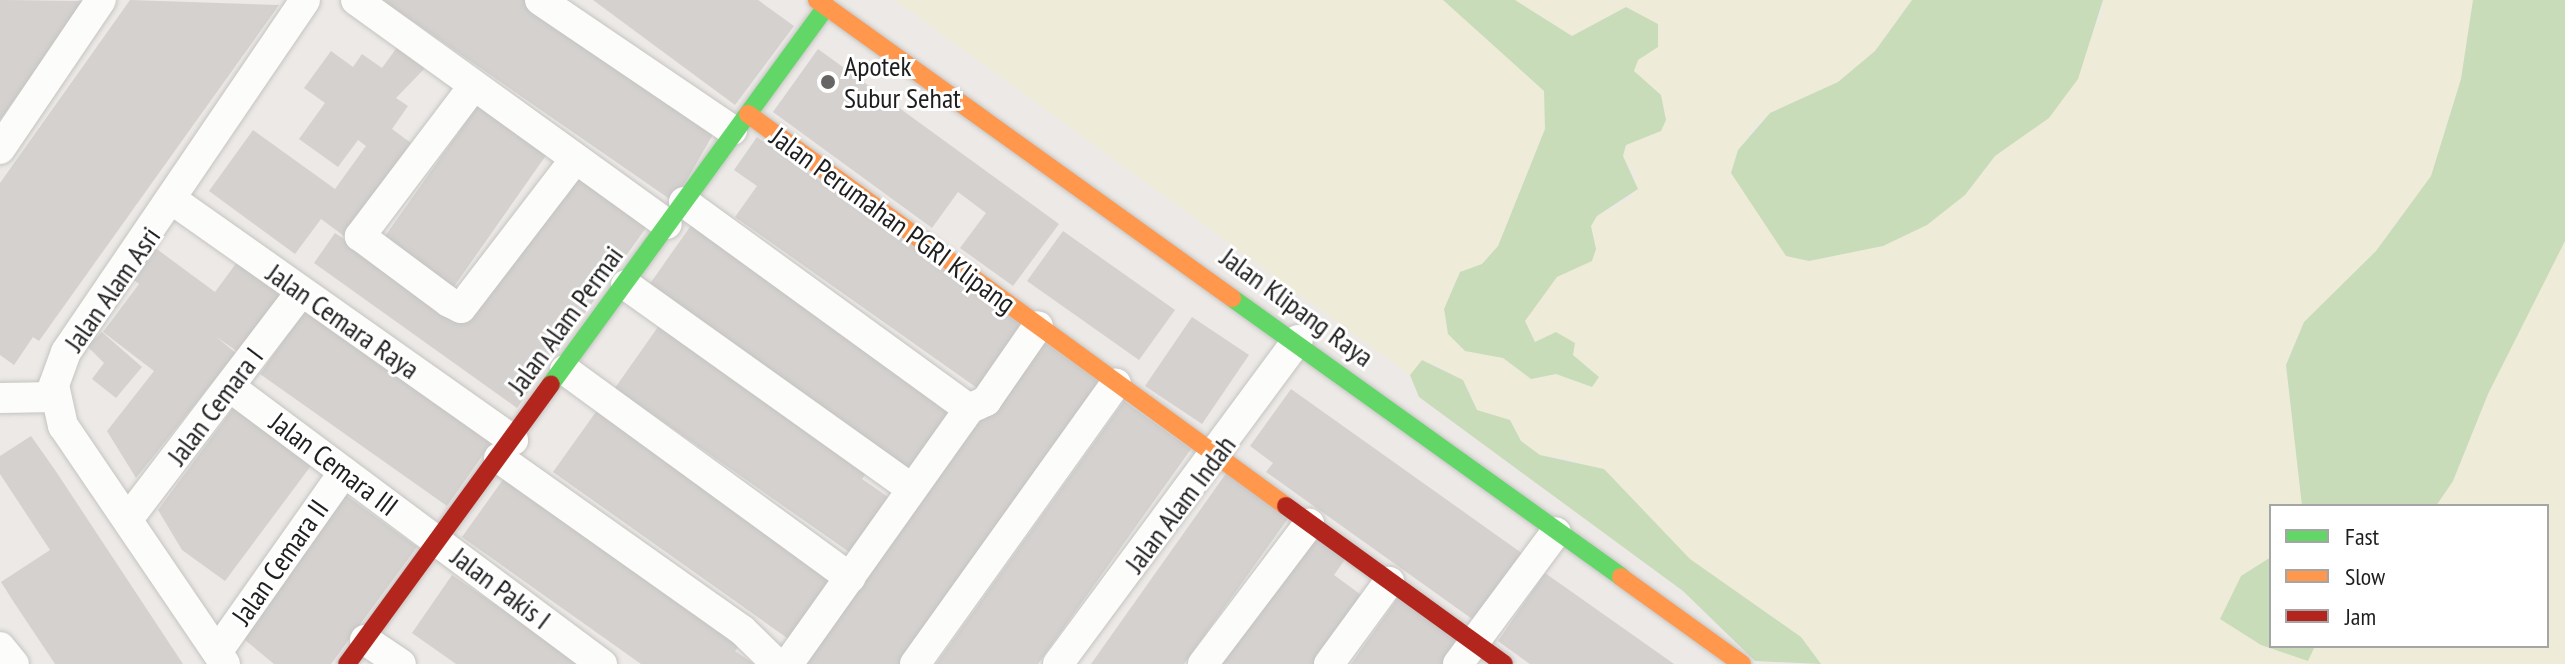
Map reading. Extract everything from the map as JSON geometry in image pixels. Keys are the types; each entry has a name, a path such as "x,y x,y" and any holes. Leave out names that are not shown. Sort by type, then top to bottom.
{"street":[{"path":"0,149 101,0"},
{"name":"Jalan Alam Asri","path":"54,397 66,352 174,201 305,0"},
{"path":"356,0 574,161 676,213 969,409"},
{"path":"540,0 740,122"},
{"name":"Jalan Alam Permai","path":"347,664 626,285 821,3"},
{"name":"Jalan Klipang Raya","path":"821,3 1298,340 1556,532 1742,664"},
{"path":"472,88 360,236 449,302 461,308 574,161"},
{"name":"Jalan Perumahan PGRI Klipang","path":"740,122 1116,383 1221,452 1309,524 1389,582 1466,653 1504,664"},
{"name":"Jalan Cemara Raya","path":"174,201 301,292 506,449"},
{"path":"626,285 911,488"},
{"name":"Jalan Cemara I","path":"128,519 301,292"},
{"name":"Jalan Perumahan PGRI Klipang","path":"788,664 969,409 986,401 1038,326"},
{"name":"Jalan Alam Indah","path":"1058,664 1221,452 1298,340"},
{"path":"565,370 850,578"},
{"path":"915,664 1116,383"},
{"name":"Jalan Cemara III","path":"230,387 438,542"},
{"path":"0,398 54,397 63,426 221,658"},
{"path":"506,449 742,630 777,664"},
{"name":"Jalan Cemara II","path":"221,658 344,472"},
{"path":"1203,664 1309,524"},
{"path":"1466,653 1556,532"},
{"name":"Jalan Pakis I","path":"438,542 602,664"},
{"path":"1329,664 1389,582"},
{"path":"365,640 401,664"},
{"path":"0,647 14,664"}],"shaded area":[{"path":"895,0 1443,0 1544,90 1545,129 1498,246 1482,264 1465,351 1503,358 1531,379 1556,374 1592,386 1535,342 1525,321 1557,277 1592,261 1591,226 1597,216 1631,198 1636,177 1623,157 1626,145 1661,131 1661,95 1634,71 1638,60 1658,47 1572,36 1515,0 1912,0 1875,51 1838,82 1770,113 1752,129 1731,173 1965,195 1995,156 2049,118 2102,13 2103,0 2473,0 2461,79 2431,176 2376,251 2304,322 2286,365 2302,504 2269,504 2269,558 2241,576 2261,645 2308,660 2314,648 2549,648 2549,504 2437,504 2453,481 2488,394 2565,241 2565,664 1821,664 1801,637 1690,559 1622,488 1574,459 1540,455 1521,441 1510,420 1477,410 1469,389 1441,367 1422,360 1410,375"}],"green space":[{"path":"1443,0 1515,0 1572,36 1626,7 1658,24 1658,47 1638,60 1634,71 1661,95 1666,120 1661,131 1626,145 1623,156 1638,189 1597,216 1591,226 1596,249 1592,261 1557,277 1525,321 1535,342 1556,332 1575,343 1573,355 1599,377 1592,387 1556,374 1531,379 1503,358 1465,351 1448,334 1444,309 1460,272 1482,264 1498,246 1545,129 1544,91"},
{"path":"1912,0 2103,0 2078,79 2049,118 1995,156 1965,195 1927,225 1883,246 1809,261 1786,256 1731,173 1738,150 1770,113 1838,82 1875,51"},
{"path":"2473,0 2565,0 2565,241 2488,394 2453,481 2437,504 2302,504 2286,365 2304,322 2376,251 2431,176 2461,79"},
{"path":"1422,360 1463,380 1477,410 1510,420 1521,441 1540,455 1604,469 1690,559 1801,637 1821,664 1755,661 1683,591 1419,397 1410,375"},
{"path":"2269,558 2269,648 2220,619 2241,576"},
{"path":"2270,648 2314,648 2308,661"}],"building":[{"path":"0,0 85,1 0,120"},
{"path":"130,0 279,5 39,341 33,337 14,365 0,355 0,183"},
{"path":"382,0 525,0 715,131 674,202"},
{"path":"593,0 758,0 794,26 735,105"},
{"path":"398,46 426,67 396,98 408,106 392,129 411,143 344,236 321,219 295,254 209,191 253,130 335,189 366,146 358,140 338,167 299,139 325,103 304,88 331,51 353,67 362,54 382,68"},
{"path":"818,49 1059,224 1013,286 960,248 986,213 958,192 932,228 773,112"},
{"path":"480,102 549,151 453,288 383,239"},
{"path":"757,137 1022,324 977,388 735,217 757,186 734,170"},
{"path":"574,172 648,225 517,408 314,263 335,233 467,322"},
{"path":"692,224 955,410 909,474 647,288"},
{"path":"1063,231 1175,310 1139,360 1027,281"},
{"path":"154,247 215,292 243,254 287,287 238,352 215,336 236,353 136,478 107,431 154,371 103,332 139,284 131,278"},
{"path":"305,310 492,442 447,506 260,374"},
{"path":"1192,317 1249,355 1202,424 1145,386"},
{"path":"660,324 869,470 862,479 891,499 852,554 615,388"},
{"path":"102,332 142,367 116,398 92,379 104,363 87,346"},
{"path":"1037,337 1104,385 905,664 803,664"},
{"path":"1291,389 1523,554 1475,621 1266,472 1273,463 1250,446"},
{"path":"1124,401 1191,449 1038,664 936,664"},
{"path":"238,402 316,459 225,581 182,550 158,510"},
{"path":"598,409 832,580 790,640 553,472"},
{"path":"31,436 183,664 55,664 13,601 1,582 50,550 0,474 0,456"},
{"path":"1227,472 1289,517 1184,664 1091,664"},
{"path":"507,474 743,640 735,651 754,664 641,664 462,537"},
{"path":"343,493 417,547 331,664 274,664 239,635"},
{"path":"1315,535 1346,558 1334,575 1364,597 1315,664 1221,664"},
{"path":"1545,573 1674,664 1530,664 1498,641"},
{"path":"452,575 582,664 456,664 412,633"},
{"path":"1398,598 1460,643 1444,664 1351,664"}],"traffic: fast":[{"path":"551,384 826,7"},
{"path":"1232,298 1621,577"}],"traffic: slow":[{"path":"817,0 1232,298"},
{"path":"748,114 1286,506"},
{"path":"1621,577 1742,664"}],"traffic: jam":[{"path":"347,664 551,384"},
{"path":"1286,506 1504,664"}],"place":[{"name":"Apotek Subur Sehat","path":"828,82"}]}
